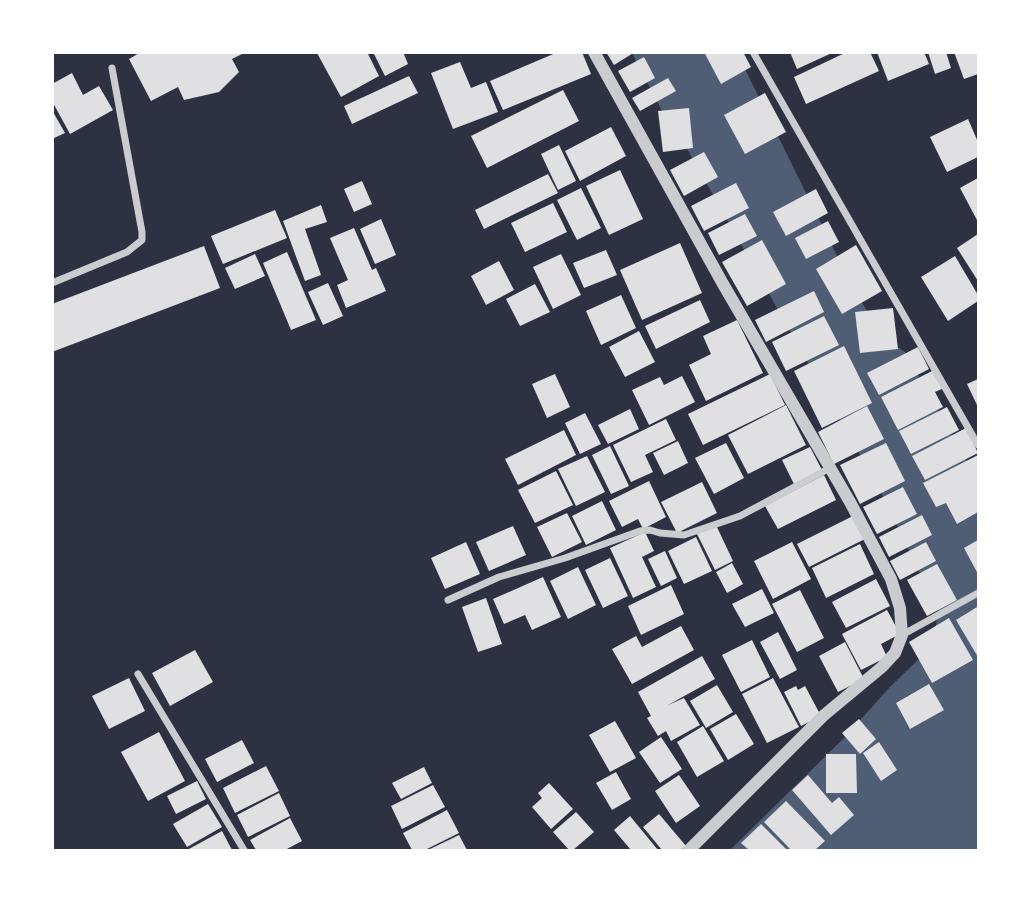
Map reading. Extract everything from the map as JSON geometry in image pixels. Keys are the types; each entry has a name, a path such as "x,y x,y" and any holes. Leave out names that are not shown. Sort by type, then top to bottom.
{"street":[{"path":"594,52 723,284 830,468 891,579 900,608 902,635 895,653 824,716 689,850"},
{"path":"753,52 978,445"},
{"path":"52,283 127,252 142,240 112,68"},
{"path":"448,600 499,577 565,558 640,531 684,535 740,516 830,468"},
{"path":"902,635 978,593"},
{"path":"138,674 244,850"}],"water":[{"path":"632,53 737,53 853,288 883,337 905,352 978,481 978,850 730,850 846,736 933,645 938,611 880,490 669,117 661,109"}],"building":[{"path":"141,52 246,52 232,59 239,72 219,92 184,100 178,87 151,101 129,59"},
{"path":"367,52 379,76 341,97 317,53"},
{"path":"373,52 403,52 408,64 385,76"},
{"path":"558,52 582,52 591,74 503,110 490,81"},
{"path":"606,52 635,52 614,65"},
{"path":"704,52 743,52 751,67 721,84"},
{"path":"790,52 834,52 797,69"},
{"path":"847,52 870,52 879,71 806,104 794,77"},
{"path":"877,52 924,52 929,64 888,81"},
{"path":"928,52 946,52 951,68 935,74"},
{"path":"954,52 978,52 978,74 964,79"},
{"path":"644,57 655,78 630,92 618,71"},
{"path":"460,62 471,88 486,82 498,112 453,129 431,73"},
{"path":"72,73 83,95 99,86 113,110 70,134 52,101 52,84"},
{"path":"409,76 418,93 352,124 344,106"},
{"path":"668,78 676,91 640,111 632,98"},
{"path":"563,90 579,121 487,168 471,136"},
{"path":"765,93 786,132 745,154 724,115"},
{"path":"689,108 693,148 663,152 658,111"},
{"path":"52,110 65,133 52,139"},
{"path":"968,119 978,142 978,157 947,172 930,137"},
{"path":"611,127 626,156 580,181 565,151"},
{"path":"559,145 576,181 558,190 541,154"},
{"path":"704,152 718,177 684,196 670,170"},
{"path":"620,170 643,219 609,235 586,186"},
{"path":"548,174 558,193 484,229 475,210"},
{"path":"978,178 978,222 960,188"},
{"path":"362,181 372,204 354,212 344,189"},
{"path":"736,183 749,208 704,231 691,206"},
{"path":"581,188 601,228 577,240 557,200"},
{"path":"816,189 828,213 786,236 773,212"},
{"path":"553,203 567,232 525,252 511,223"},
{"path":"321,205 327,222 305,229 321,275 305,281 283,221"},
{"path":"275,210 287,238 223,264 211,236"},
{"path":"745,214 757,236 719,255 708,233"},
{"path":"381,219 396,255 375,264 360,229"},
{"path":"828,221 839,242 806,259 795,238"},
{"path":"354,228 372,270 376,268 386,291 346,308 337,285 348,280 330,238"},
{"path":"978,234 978,281 957,248"},
{"path":"762,240 786,284 747,306 722,262"},
{"path":"680,243 702,293 642,320 620,270"},
{"path":"856,245 882,291 842,314 816,269"},
{"path":"204,246 220,288 52,352 52,304"},
{"path":"606,250 617,275 584,288 573,263"},
{"path":"287,252 316,320 291,330 263,263"},
{"path":"255,254 265,276 235,289 225,268"},
{"path":"561,254 581,295 553,309 533,267"},
{"path":"955,256 978,295 978,301 948,321 921,277"},
{"path":"499,261 514,290 486,305 471,276"},
{"path":"328,283 343,316 323,325 308,292"},
{"path":"535,284 550,312 520,326 506,299"},
{"path":"814,291 824,312 766,342 755,320"},
{"path":"621,295 636,328 601,345 586,311"},
{"path":"700,300 710,322 656,349 645,326"},
{"path":"893,308 898,349 860,353 855,312"},
{"path":"824,316 839,345 786,371 772,342"},
{"path":"737,320 763,373 706,401 689,365 711,354 703,336"},
{"path":"639,331 655,362 625,377 609,347"},
{"path":"844,346 872,403 822,428 794,371"},
{"path":"918,347 929,369 879,395 867,373"},
{"path":"934,370 944,388 935,392 943,407 898,430 881,397"},
{"path":"555,374 570,407 547,418 532,384"},
{"path":"770,374 785,405 703,445 688,414"},
{"path":"682,376 695,402 649,425 632,390 660,377 664,385"},
{"path":"978,379 978,407 967,384"},
{"path":"786,405 806,445 748,474 728,435"},
{"path":"867,406 884,439 834,464 818,432"},
{"path":"947,407 959,430 911,454 899,431"},
{"path":"630,409 639,429 608,444 598,425"},
{"path":"585,413 601,444 580,454 565,423"},
{"path":"666,419 676,440 645,455 653,472 631,482 613,445"},
{"path":"966,428 978,453 925,480 912,456"},
{"path":"564,430 576,455 518,485 505,459"},
{"path":"678,441 688,463 664,475 653,453"},
{"path":"726,443 744,478 714,494 695,458"},
{"path":"886,443 905,481 860,504 840,465"},
{"path":"610,446 629,486 611,494 592,455"},
{"path":"810,447 822,470 794,484 782,460"},
{"path":"978,455 978,512 957,524 946,503 936,507 923,483"},
{"path":"587,456 605,492 576,506 558,469"},
{"path":"556,471 573,505 535,523 518,490"},
{"path":"824,475 836,500 778,529 765,506"},
{"path":"649,481 666,517 643,529 638,519 622,527 609,501"},
{"path":"702,482 717,513 677,533 661,502"},
{"path":"903,487 917,514 877,534 863,507"},
{"path":"602,501 616,530 586,545 572,516"},
{"path":"567,513 582,542 552,557 537,527"},
{"path":"922,515 932,535 889,557 879,537"},
{"path":"853,516 865,539 809,567 797,544"},
{"path":"716,525 733,561 715,570 697,534"},
{"path":"513,526 526,555 489,571 476,542"},
{"path":"645,532 654,551 642,557 656,587 633,598 610,548"},
{"path":"696,537 712,571 684,584 668,551"},
{"path":"978,540 978,574 964,548"},
{"path":"466,542 480,574 445,589 431,558"},
{"path":"792,542 811,579 773,599 754,561"},
{"path":"926,542 936,561 900,580 890,561"},
{"path":"860,544 874,574 826,598 812,568"},
{"path":"665,551 677,578 661,586 648,559"},
{"path":"610,558 628,596 603,608 585,570"},
{"path":"732,563 743,584 727,593 716,572"},
{"path":"937,564 957,600 927,616 907,580"},
{"path":"578,567 596,605 568,619 550,581"},
{"path":"543,577 561,617 532,630 525,615 504,624 493,599"},
{"path":"876,579 890,606 846,628 832,602"},
{"path":"671,585 684,614 641,635 628,606"},
{"path":"762,589 774,613 745,627 732,604"},
{"path":"800,590 824,638 797,652 772,604"},
{"path":"486,598 502,644 478,652 462,607"},
{"path":"977,607 978,610 978,657 956,620"},
{"path":"887,610 900,634 881,644 887,657 861,670 842,634"},
{"path":"949,618 973,660 932,683 909,642"},
{"path":"681,626 694,650 632,684 612,649 636,636 642,647"},
{"path":"778,632 797,670 780,679 760,642"},
{"path":"752,640 770,677 741,692 722,655"},
{"path":"845,642 864,679 838,692 819,656"},
{"path":"195,650 213,682 170,706 152,673"},
{"path":"702,656 715,679 668,705 684,698 700,725 671,741 666,731 658,736 647,718 651,716 638,692"},
{"path":"129,678 145,711 109,729 92,696"},
{"path":"773,678 799,727 767,743 742,694"},
{"path":"929,684 944,710 910,729 896,703"},
{"path":"717,685 733,712 706,728 690,701"},
{"path":"796,686 798,690 805,686 821,716 801,726 784,692"},
{"path":"736,714 754,744 728,760 710,729"},
{"path":"859,719 876,739 860,754 842,733"},
{"path":"615,721 636,758 610,772 589,735"},
{"path":"703,726 724,761 697,777 677,742"},
{"path":"159,732 185,781 148,801 121,752"},
{"path":"661,737 682,769 660,783 639,752"},
{"path":"242,740 254,763 217,782 205,759"},
{"path":"879,742 897,770 881,781 863,753"},
{"path":"826,754 856,754 857,793 826,793"},
{"path":"266,766 279,791 235,813 223,788"},
{"path":"424,767 432,783 401,799 392,783"},
{"path":"616,772 631,799 612,810 596,783"},
{"path":"679,775 700,806 676,823 655,791"},
{"path":"808,775 832,803 839,797 854,815 831,835 792,790"},
{"path":"197,781 206,799 176,814 167,796"},
{"path":"549,783 573,809 551,829 532,807 542,798 538,793"},
{"path":"433,785 445,807 402,829 391,806"},
{"path":"279,793 290,816 248,837 237,815"},
{"path":"786,801 825,841 815,850 791,850 764,822"},
{"path":"208,804 222,827 187,847 173,824"},
{"path":"447,810 459,833 425,850 412,850 403,833"},
{"path":"576,812 594,832 573,850 569,850 553,832"},
{"path":"659,814 686,846 681,850 662,850 643,827"},
{"path":"630,816 658,850 631,850 614,830"},
{"path":"290,818 302,841 285,850 256,850 250,840"},
{"path":"761,824 787,850 749,850 741,843"},
{"path":"222,831 232,850 187,850"},
{"path":"459,835 467,850 428,850"}]}
